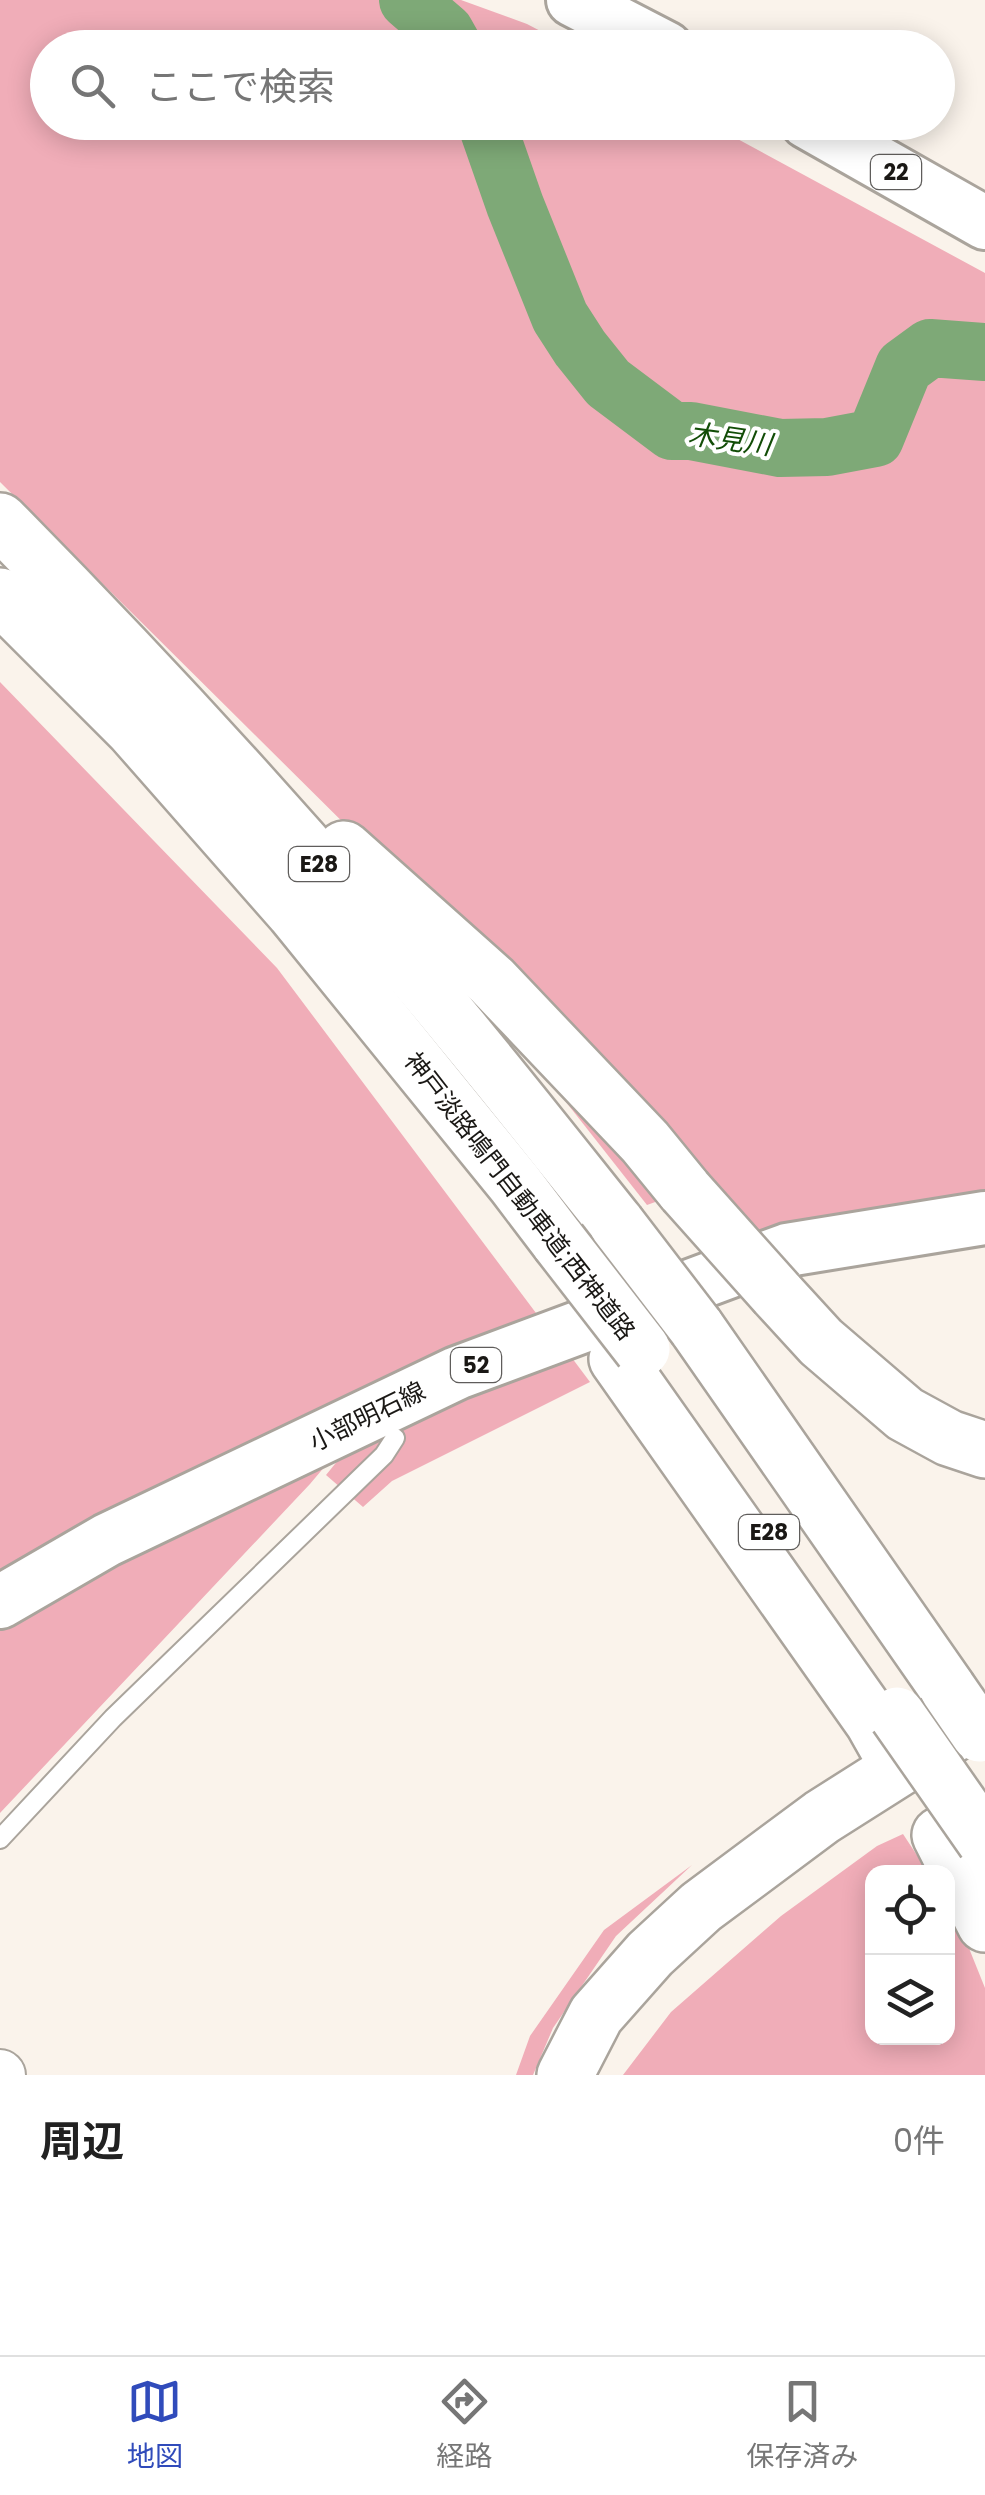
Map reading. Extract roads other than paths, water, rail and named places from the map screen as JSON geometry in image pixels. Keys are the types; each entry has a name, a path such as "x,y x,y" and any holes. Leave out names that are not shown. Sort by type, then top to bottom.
{"highway":[{"name":"E28","path":"0,521 315,859 458,1026 696,1327 967,1701 985,1746"},
{"name":"神戸淡路鳴門自動車道;西神道路","path":"0,596 146,743 294,912 515,1184 548,1247 629,1354 892,1730 962,1838 985,1924"},
{"path":"140,668 492,980 645,1142 685,1192 821,1342 905,1414 949,1438 985,1450"},
{"path":"565,2075 596,2015 650,1954 701,1907 967,1701"},
{"path":"598,2075 624,2030 687,1960 860,1827 985,1746"}],"main road":[{"path":"574,0 632,30"},
{"name":"22","path":"839,140 985,223"},
{"name":"22","path":"873,140 985,186"},
{"name":"小部明石線","path":"0,1602 108,1540 457,1372 788,1250 985,1218"}],"lane":[{"path":"0,1839 113,1718 384,1456 395,1438"}],"waterway":[{"name":"木見川","path":"408,0 443,30"},
{"name":"木見川","path":"492,140 560,317 608,383 672,431 780,448 827,447 875,438 904,367 930,348 985,352"}]}
